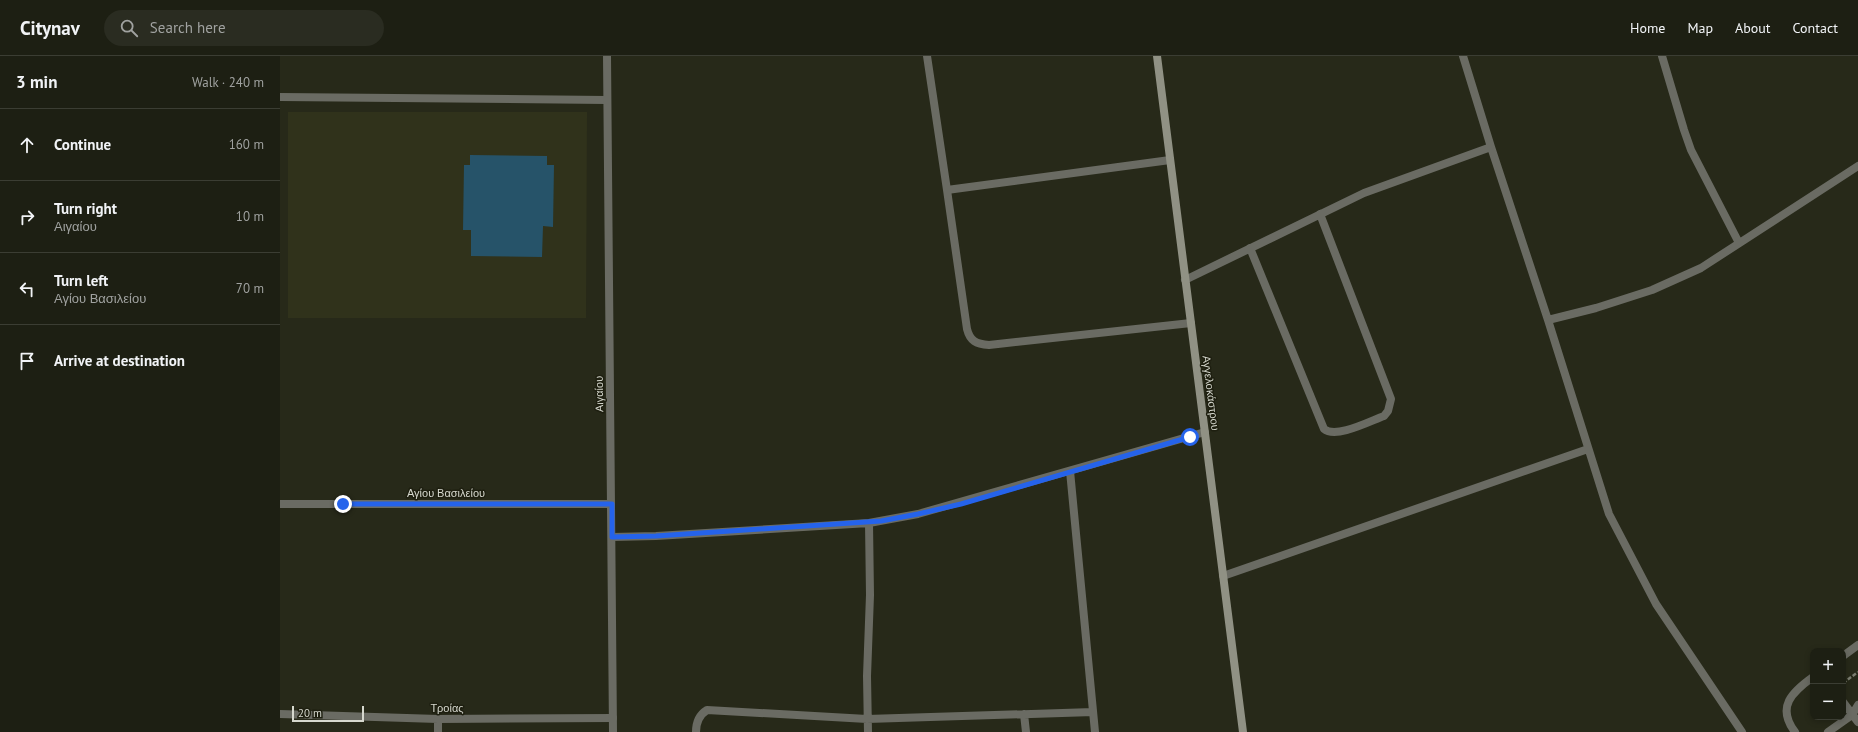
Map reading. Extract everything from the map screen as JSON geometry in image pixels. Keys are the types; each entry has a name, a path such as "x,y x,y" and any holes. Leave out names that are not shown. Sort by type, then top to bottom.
{"main road":[{"name":"Αγγελοκάστρου","path":"1157,56 1244,732"}],"street":[{"name":"Αιγαίου","path":"607,56 613,732"},
{"path":"928,56 969,337 974,342 989,345 1191,323"},
{"path":"1463,56 1490,147 1548,320 1609,514 1640,576 1677,638 1742,732"},
{"path":"1662,56 1684,130 1692,150 1739,243"},
{"path":"280,97 607,100"},
{"path":"1185,280 1364,193 1490,147"},
{"path":"947,190 1170,160"},
{"path":"1548,320 1596,308 1673,282 1701,268 1858,166"},
{"path":"1250,248 1324,429 1328,432 1340,432 1384,416 1388,411 1391,399 1320,214"},
{"path":"612,537 656,536 869,523 954,506 1205,432"},
{"path":"1223,576 1588,449"},
{"path":"1070,471 1095,732"},
{"name":"Αγίου Βασιλείου","path":"280,504 612,504"},
{"path":"868,732 867,676 870,596 869,523"},
{"path":"1846,654 1858,645"},
{"path":"1795,732 1789,725 1787,716 1789,699 1794,691 1810,679"},
{"path":"1846,705 1855,714 1858,722"},
{"path":"1828,732 1855,714 1858,705"},
{"path":"696,732 696,722 702,713 708,710 867,719 1093,712"},
{"name":"Τροίας","path":"280,714 438,719 613,718"},
{"path":"1024,714 1026,732"},
{"path":"438,719 438,732"}],"path":[{"path":"1846,681 1858,672"}],"shaded area":[{"path":"288,112 587,112 586,318 288,318"}],"building":[{"path":"470,155 547,156 547,165 554,165 553,227 543,226 542,257 471,256 471,230 463,230 464,165 470,165"}],"route":[{"path":"343,504 612,504 612,537 656,536 869,523 961,504 1190,437"}]}
